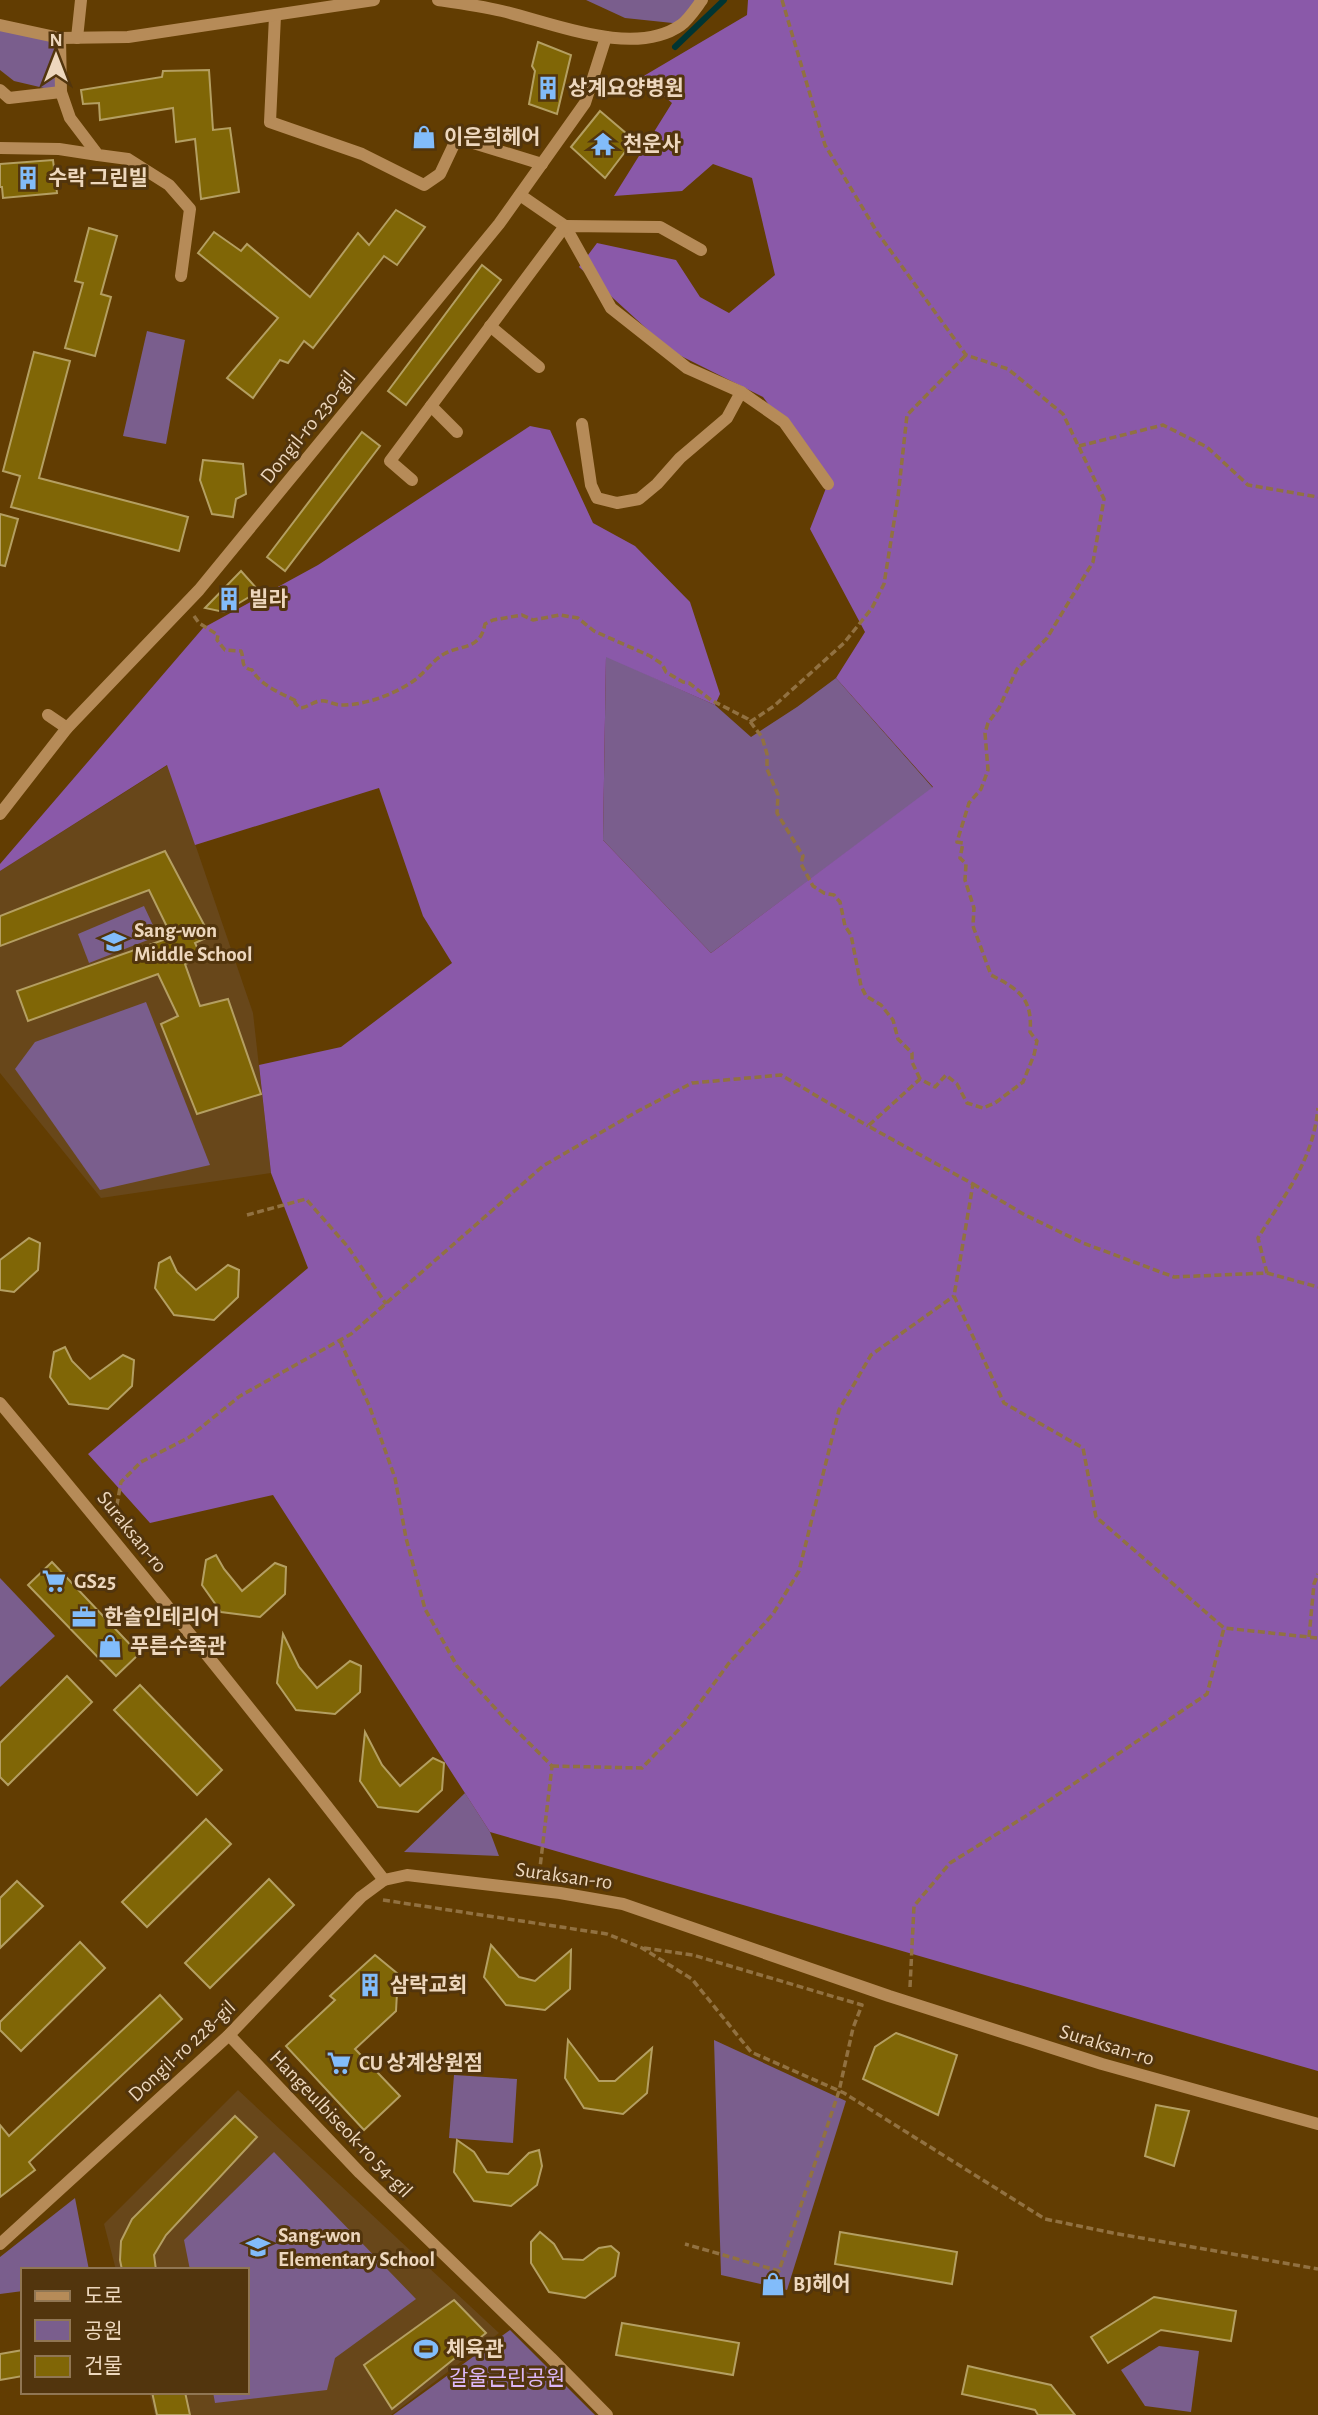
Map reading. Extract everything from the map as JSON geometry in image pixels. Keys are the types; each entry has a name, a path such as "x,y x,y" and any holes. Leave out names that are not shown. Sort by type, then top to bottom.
{"street":[{"path":"77,38 82,0"},
{"path":"0,25 60,38 128,37 275,16 312,5 374,0"},
{"path":"438,0 500,10 606,37 636,39 660,35 682,24 702,0"},
{"path":"275,16 270,122 362,154 424,185 440,174 457,138 542,164"},
{"name":"Dongil-ro 230-gil","path":"0,814 67,728 187,605 499,224 584,103 606,37"},
{"path":"60,38 61,92 70,118 98,155"},
{"path":"0,90 9,98 61,92"},
{"path":"0,148 59,149 128,159 169,185 190,209 181,276"},
{"path":"520,195 565,226 611,308 687,368 741,392 784,422 828,484"},
{"path":"565,226 660,227 701,250"},
{"path":"412,480 390,461 565,226"},
{"path":"491,327 539,367"},
{"path":"582,424 591,485 597,498 617,503 639,499 657,484 680,458 727,418 741,392"},
{"path":"431,406 457,432"},
{"path":"48,715 67,728"},
{"name":"Suraksan-ro","path":"0,1404 112,1538 304,1776 384,1880 407,1875 623,1904 909,2002 1102,2064 1318,2124"},
{"name":"Dongil-ro 228-gil","path":"0,2244 229,2035 362,1897 384,1880"},
{"name":"Hangeulbiseok-ro 54-gil","path":"229,2035 360,2173 607,2415"}],"path":[{"path":"187,605 199,623 218,635 217,640 225,650 241,651 245,668 252,670 258,680 274,688 278,694 298,702 295,703 299,708 322,701 362,705 396,691 415,680 440,656 454,649 468,647 480,639 485,624 522,615 533,620 560,615 579,618 594,631 650,656 662,664 666,671 750,722 762,737 767,754 767,769 778,795 777,813 803,856 801,863 813,886 824,893 834,895 840,902 845,926 851,934 861,986 866,996 881,1005 893,1020 898,1039 912,1053 912,1062 920,1079 936,1087 946,1075 957,1084 967,1103 983,1108 995,1103 1023,1082 1037,1048 1037,1041 1030,1032 1031,1021 1026,1000 1013,986 991,975 986,964 972,926 974,908 965,880 966,864 960,858 962,843 957,842 969,803 981,789 988,770 985,733 988,723 999,708 1017,668 1047,638 1093,562 1104,499 1063,414 1008,369 966,355 877,232 825,145 782,0"},
{"path":"750,722 774,706 844,643 872,608 884,584 898,497 906,415 966,355"},
{"path":"1079,446 1163,425 1207,447 1248,485 1318,497"},
{"path":"112,1538 121,1482 141,1462 188,1438 240,1396 351,1334 543,1166 692,1083 781,1075 1025,1215 1083,1243 1174,1277 1267,1273 1318,1287"},
{"path":"868,1126 920,1079"},
{"path":"1267,1273 1258,1238 1307,1160 1317,1124 1318,1108"},
{"path":"973,1184 954,1296 1004,1402 1083,1448 1096,1517 1224,1628 1318,1639"},
{"path":"247,1215 306,1199 348,1247 386,1304"},
{"path":"340,1341 369,1405 395,1478 406,1538 425,1609 457,1666 552,1766 642,1768 685,1723 729,1663 773,1614 799,1571 839,1410 871,1355 954,1296"},
{"path":"1309,1637 1314,1584 1318,1574"},
{"path":"909,2002 914,1906 950,1863 1026,1816 1207,1694 1224,1628"},
{"path":"537,1891 552,1766"},
{"path":"362,1897 607,1934 642,1948 692,1979 751,2052 839,2091 1045,2219 1318,2269"},
{"path":"642,1948 693,1955 862,2005 853,2028 839,2091 779,2271 685,2244"}],"shaded area":[{"path":"748,0 1318,0 1318,2071 490,1832 273,1495 150,1523 88,1454 308,1268 271,1173 259,1065 341,1047 452,963 423,916 379,788 195,845 167,765 0,871 0,864 203,628 318,565 530,426 550,430 593,523 635,546 690,602 720,694 715,705 606,657 603,840 711,953 933,787 836,678 865,632 810,529 828,483 763,397 671,351 579,267 597,243 676,260 700,297 729,313 775,275 752,178 713,164 682,191 614,196 672,103 642,77 747,15"},
{"name":"Sang-won Middle School","path":"168,765 253,1013 271,1173 101,1198 0,1073 0,871"},
{"name":"Sang-won Elementary School","path":"238,2090 499,2333 391,2415 155,2415 150,2394 248,2394 248,2268 115,2268 104,2224"}],"green space":[{"path":"586,0 702,0 682,24 625,18"},
{"path":"0,25 60,38 61,92 14,81 0,70"},
{"path":"147,331 185,340 166,444 123,436"},
{"path":"606,656 715,705 751,737 836,678 933,788 711,953 603,840"},
{"path":"144,906 158,936 89,963 78,934"},
{"path":"146,1002 210,1165 100,1190 15,1069 35,1042"},
{"path":"0,1578 55,1636 0,1687"},
{"path":"465,1793 490,1832 499,1856 404,1852"},
{"path":"714,2040 846,2101 787,2290 721,2275"},
{"path":"454,2075 517,2079 513,2143 449,2138"},
{"path":"274,2152 416,2299 335,2358 327,2390 215,2403 213,2394 248,2394 248,2268 190,2268 184,2240"},
{"path":"75,2198 89,2268 21,2268 21,2291 0,2294 0,2257"},
{"name":"갈울근린공원","path":"510,2330 595,2415 393,2415"},
{"path":"1159,2346 1199,2351 1191,2412 1145,2406 1121,2370"}],"building":[{"name":"상계요양병원","path":"538,42 571,55 557,114 529,104 535,71 532,66"},
{"path":"209,70 213,130 230,128 239,192 201,199 195,139 176,142 173,108 100,120 99,103 83,104 81,90 162,77 163,71"},
{"name":"천운사","path":"600,111 634,140 605,178 571,147"},
{"name":"수락 그린빌","path":"53,160 57,193 3,198 0,164"},
{"path":"396,210 425,227 397,265 384,256 313,348 304,341 288,363 280,360 253,398 227,378 278,318 198,253 214,232 241,251 247,244 310,297 358,233 369,245"},
{"path":"89,228 117,236 101,294 111,297 95,356 65,348 83,283 75,281"},
{"path":"482,265 501,280 406,405 388,391"},
{"path":"34,352 70,361 39,478 188,517 179,551 11,507 20,476 3,471"},
{"path":"362,432 380,446 285,571 267,557"},
{"path":"203,460 243,464 246,494 236,499 233,517 212,514 200,480"},
{"path":"0,514 18,519 5,566 0,565"},
{"name":"빌라","path":"241,571 259,591 224,612 205,608"},
{"path":"165,851 210,936 195,943 202,958 185,964 200,1006 228,999 261,1094 197,1114 161,1024 178,1016 158,974 28,1021 17,991 172,937 149,890 0,946 0,916"},
{"path":"29,1238 40,1243 38,1270 14,1292 0,1290 0,1260"},
{"path":"170,1257 177,1272 196,1290 228,1265 239,1270 238,1297 214,1320 174,1315 155,1288 159,1263"},
{"path":"65,1347 72,1361 90,1379 123,1355 134,1360 132,1386 108,1409 69,1404 50,1377 54,1352"},
{"path":"216,1555 242,1591 275,1563 286,1567 285,1594 260,1617 221,1612 202,1585 206,1560"},
{"path":"52,1562 139,1654 116,1676 28,1585"},
{"path":"283,1634 299,1667 317,1688 350,1661 361,1666 360,1692 335,1714 296,1710 277,1683"},
{"path":"67,1676 92,1702 8,1785 0,1777 0,1743"},
{"path":"140,1685 222,1770 197,1795 114,1710"},
{"path":"365,1732 382,1765 400,1786 433,1758 444,1763 442,1790 418,1812 378,1807 360,1781"},
{"path":"206,1819 231,1844 147,1927 122,1902"},
{"path":"269,1879 294,1905 210,1988 185,1963"},
{"path":"17,1881 43,1906 0,1948 0,1898"},
{"path":"80,1942 105,1968 21,2051 0,2030 0,2022"},
{"path":"491,1945 519,1977 535,1981 571,1950 570,1989 545,2010 506,2005 484,1977"},
{"path":"375,1955 398,1974 396,2011 355,2049 400,2096 364,2130 286,2046 335,2000 330,1996"},
{"path":"160,1995 182,2019 29,2162 35,2170 0,2197 0,2125 9,2136"},
{"path":"896,2033 957,2055 938,2115 863,2079 875,2047"},
{"path":"568,2040 599,2081 615,2081 652,2048 647,2093 623,2114 584,2108 565,2078"},
{"path":"1156,2105 1189,2111 1174,2166 1145,2156"},
{"path":"235,2116 257,2137 166,2235 154,2255 156,2268 122,2268 121,2241 132,2219"},
{"path":"457,2140 474,2152 487,2172 508,2174 529,2153 539,2150 542,2166 537,2185 511,2206 474,2201 454,2172"},
{"path":"540,2232 554,2244 563,2259 583,2260 599,2248 611,2246 619,2253 615,2276 585,2298 549,2292 531,2263 531,2242"},
{"path":"840,2232 957,2252 952,2284 835,2264"},
{"path":"1154,2297 1236,2311 1231,2341 1161,2330 1108,2363 1091,2337"},
{"name":"체육관","path":"454,2300 486,2333 392,2409 364,2365"},
{"path":"622,2323 739,2343 733,2375 616,2355"},
{"path":"21,2350 21,2376 0,2380 0,2354"},
{"path":"968,2366 1051,2385 1075,2415 1038,2415 1035,2410 962,2394"},
{"path":"152,2394 185,2394 190,2415 157,2415"}],"waterway":[{"path":"675,47 724,0"}],"place":[{"name":"상계요양병원","path":"548,88"},
{"name":"이은희헤어","path":"424,137"},
{"name":"천운사","path":"603,144"},
{"name":"수락 그린빌","path":"28,178"},
{"name":"빌라","path":"229,599"},
{"name":"Sang-won Middle School","path":"114,942"},
{"name":"GS25","path":"54,1581"},
{"name":"한솔인테리어","path":"84,1617"},
{"name":"푸른수족관","path":"110,1646"},
{"name":"삼락교회","path":"370,1985"},
{"name":"CU 상계상원점","path":"339,2063"},
{"name":"Sang-won Elementary School","path":"258,2247"},
{"name":"BJ헤어","path":"773,2284"},
{"name":"체육관","path":"426,2349"}]}
